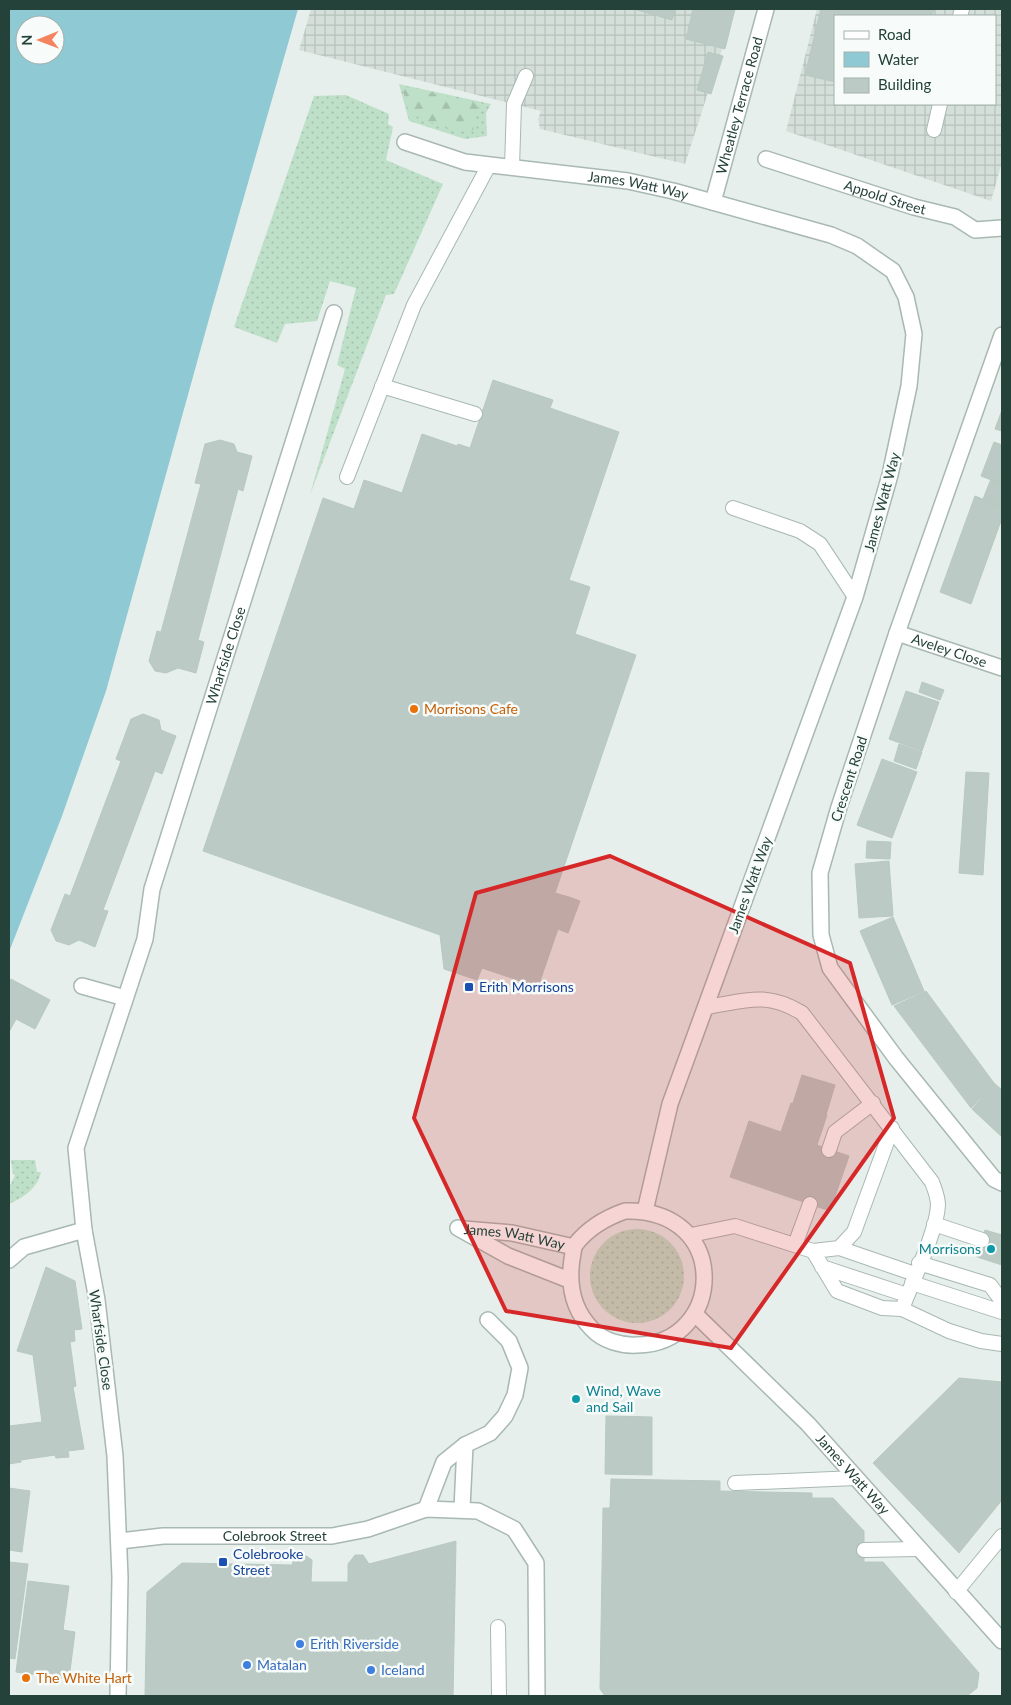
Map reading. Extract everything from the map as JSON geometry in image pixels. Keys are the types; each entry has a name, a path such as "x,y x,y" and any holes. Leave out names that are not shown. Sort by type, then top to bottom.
{"street":[{"name":"Wheatley Terrace Road","path":"713,202 766,9"},
{"name":"James Watt Way","path":"405,142 465,162 628,181 713,202 830,235 857,246 893,271 906,298 914,334 909,386 890,475 855,597 670,1104 645,1210"},
{"name":"Appold Street","path":"766,159 914,207 954,217 975,230 1002,228"},
{"name":"Wharfside Close","path":"115,1694 120,1675 120,1541 115,1456 97,1300 84,1230 76,1148 145,939 152,889 334,314"},
{"name":"Crescent Road","path":"1002,335 839,807 820,873 821,935 830,968 896,1058 994,1178 1002,1183"},
{"name":"Aveley Close","path":"898,633 1002,668"},
{"path":"82,986 125,998"},
{"name":"James Watt Way","path":"645,1210 667,1217 691,1235 699,1251 705,1276 701,1299 694,1314 679,1332 650,1345 626,1346 604,1338 593,1330 578,1312 569,1280 574,1247 602,1220 625,1211 645,1210"},
{"name":"James Watt Way","path":"569,1280 508,1256 458,1228 512,1233 574,1247"},
{"path":"9,1260 24,1247 84,1230"},
{"name":"James Watt Way","path":"694,1314 808,1424 956,1592 1002,1641"},
{"path":"426,1508 444,1462 465,1445 490,1433 505,1416 517,1386 520,1368 509,1341 488,1320"},
{"path":"462,1509 465,1445"},
{"name":"Colebrook Street","path":"120,1541 163,1536 332,1536 368,1529 426,1508 478,1511 514,1529 536,1562 538,1696"}],"lane":[{"path":"512,167 514,104 526,76"},
{"path":"934,130 940,105"},
{"path":"347,477 414,305 489,165"},
{"path":"382,386 475,414"},
{"path":"733,508 800,531 820,544 855,597"},
{"path":"706,1007 765,998 784,1002 802,1013 892,1128 934,1188 938,1205 934,1224 902,1309"},
{"path":"829,1150 835,1132 873,1103"},
{"path":"839,1248 854,1232 892,1128"},
{"path":"795,1245 810,1204"},
{"path":"934,1224 982,1240"},
{"path":"691,1235 735,1226 812,1251 839,1248 1002,1312"},
{"path":"812,1251 837,1291 882,1308 902,1309 949,1331 981,1341 1002,1344"},
{"path":"822,1267 990,1285 1002,1301"},
{"path":"735,1483 856,1478"},
{"path":"956,1592 1002,1536"},
{"path":"864,1550 918,1549"},
{"path":"498,1628 499,1696"}],"highlighted area":[{"path":"610,856 850,963 894,1118 731,1348 506,1311 414,1118 476,893"}],"shaded area":[{"path":"311,9 735,9 685,164 540,129 538,119 541,111 299,50"},
{"path":"817,9 1002,9 1002,162 991,201 786,131"}],"green space":[{"path":"399,84 491,104 486,113 487,136 465,139 409,121"},
{"path":"402,86 478,104 473,130 450,130 409,113"},
{"path":"346,95 389,114 388,124 393,127 386,160 443,184 394,294 386,295 310,495 345,369 337,365 356,288 330,281 317,321 285,324 277,343 234,327 314,96"},
{"path":"11,1160 35,1160 37,1172 41,1172 37,1183 29,1192 9,1204 9,1184 11,1184 15,1175 13,1174"},
{"path":"637,1229 655,1233 670,1243 680,1258 684,1276 680,1294 670,1309 655,1319 637,1323 619,1319 604,1309 594,1294 590,1276 594,1258 604,1243 619,1233"}],"water":[{"path":"9,9 298,9 212,308 106,691 62,816 9,952"}],"building":[{"path":"634,9 676,9 672,20"},
{"path":"693,9 735,9 725,49 686,39"},
{"path":"821,9 934,9 932,15 834,15 834,82 805,75"},
{"path":"708,52 723,56 711,94 697,90"},
{"path":"493,380 553,400 550,408 619,432 569,580 590,587 575,634 636,655 555,893 569,897 538,987 482,968 477,980 444,969 440,935 203,851 323,498 354,509 364,480 402,493 422,434 457,446 458,444 470,448"},
{"path":"1002,410 1002,431 995,429"},
{"path":"220,440 234,444 237,452 252,456 243,491 238,489 198,640 204,642 196,673 178,668 166,673 155,671 149,661 157,631 161,632 201,484 195,483 205,444"},
{"path":"994,442 1002,445 1002,484 981,476"},
{"path":"991,479 1002,484 1002,507 983,499"},
{"path":"975,496 1002,507 1002,518 971,604 940,592"},
{"path":"922,682 944,690 940,700 919,692"},
{"path":"906,691 939,702 922,751 889,739"},
{"path":"143,714 159,720 161,730 176,736 162,774 155,771 103,910 108,911 95,947 79,940 69,945 56,941 51,930 65,894 70,896 121,761 116,759 131,719"},
{"path":"899,744 922,752 916,769 894,761"},
{"path":"882,759 917,772 892,838 857,825"},
{"path":"966,772 989,773 983,875 959,873"},
{"path":"867,841 891,842 890,859 866,858"},
{"path":"889,861 893,916 859,918 855,864"},
{"path":"569,897 580,901 568,933 558,929"},
{"path":"893,917 924,991 892,1005 860,931"},
{"path":"11,979 50,1000 35,1029 16,1019 9,1032 9,983"},
{"path":"926,991 994,1083 971,1108 894,1006"},
{"path":"802,1075 835,1085 826,1115 793,1103"},
{"path":"994,1083 1002,1090 1002,1137 972,1109"},
{"path":"791,1103 827,1115 817,1145 849,1156 830,1211 730,1177 749,1121 781,1132"},
{"name":"Morrisons","path":"985,1230 1002,1235 1002,1265 977,1257"},
{"path":"46,1267 75,1281 82,1329 74,1330 75,1341 70,1342 76,1386 73,1387 84,1449 68,1451 69,1457 56,1458 55,1455 21,1460 21,1462 9,1464 9,1426 42,1422 33,1355 17,1351"},
{"path":"959,1378 1002,1382 1002,1500 959,1553 873,1463"},
{"path":"606,1416 652,1417 652,1475 605,1474"},
{"path":"611,1479 720,1481 720,1491 812,1493 812,1498 833,1498 864,1531 864,1562 883,1562 979,1673 977,1688 967,1696 605,1696 600,1689 603,1508 610,1508"},
{"path":"9,1488 30,1491 22,1552 9,1550"},
{"name":"Erith Riverside","path":"456,1541 453,1696 145,1696 147,1592 182,1563 292,1565 295,1556 302,1553 312,1560 311,1582 348,1582 348,1564 355,1555 363,1555 369,1564"},
{"path":"9,1562 28,1564 15,1659 9,1658"},
{"path":"28,1581 69,1586 63,1630 75,1632 69,1679 16,1672"}],"place":[{"name":"Morrisons Cafe","path":"414,709"},
{"name":"Erith Morrisons","path":"469,987"},
{"name":"Morrisons","path":"991,1249"},
{"name":"Wind, Wave and Sail","path":"576,1399"},
{"name":"Colebrooke Street","path":"223,1562"},
{"name":"Erith Riverside","path":"300,1644"},
{"name":"Matalan","path":"247,1665"},
{"name":"Iceland","path":"371,1670"},
{"name":"The White Hart","path":"26,1678"}]}
